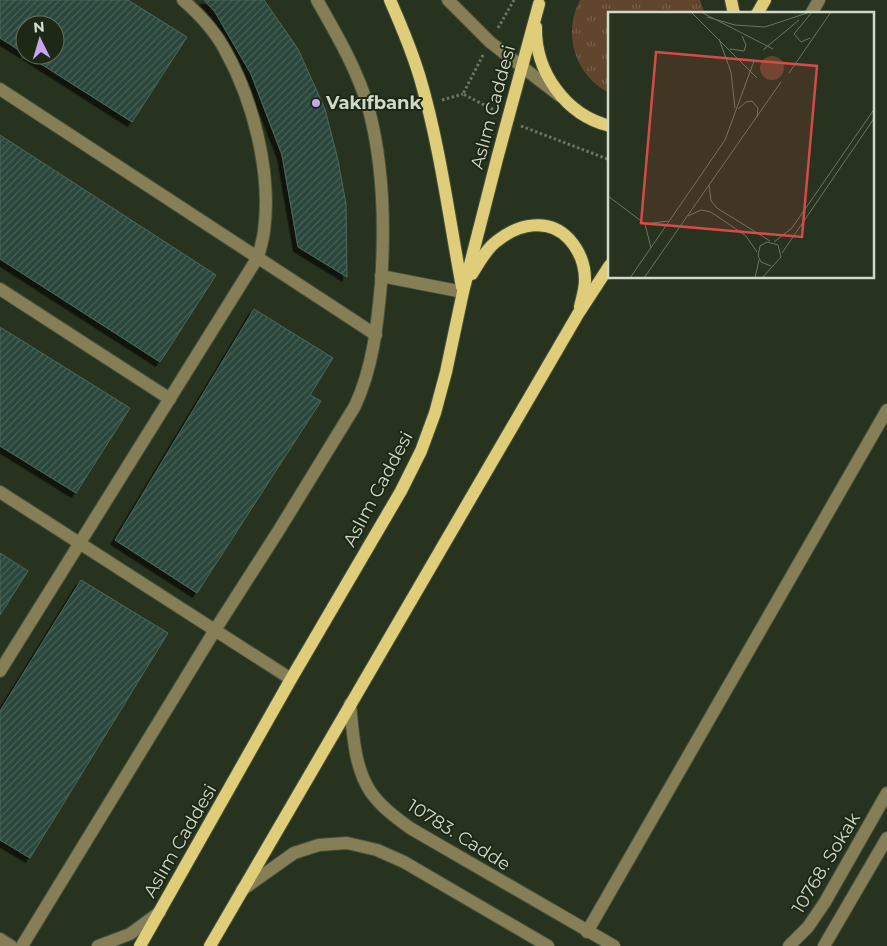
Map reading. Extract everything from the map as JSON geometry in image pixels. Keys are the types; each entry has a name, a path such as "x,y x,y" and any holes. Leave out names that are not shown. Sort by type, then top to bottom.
{"main road":[{"path":"390,0 408,42 427,104 463,292"},
{"path":"758,12 765,0"},
{"path":"540,2 536,20 536,37 544,69 552,84 574,109 588,118 608,125"},
{"name":"Aslım Caddesi","path":"140,946 401,491 421,451 435,413 444,380 463,292 521,66 540,2"},
{"path":"463,292 480,261 496,242 515,229 531,225 548,225 563,233 575,245 582,261 585,281 578,314"},
{"path":"210,946 578,314 608,268"}],"street":[{"path":"0,671 258,257 264,232 266,201 262,162 253,117 242,85 224,48 199,15 183,0"},
{"path":"22,946 215,630 355,406 369,370 376,335 381,276 383,204 381,174 368,109 343,46 317,0"},
{"path":"448,0 490,42 562,97"},
{"path":"812,12 819,0"},
{"path":"0,89 376,335"},
{"path":"381,276 463,292"},
{"path":"0,289 170,399"},
{"path":"587,932 887,410"},
{"path":"0,492 291,680"},
{"name":"10783. Cadde","path":"350,704 354,742 360,768 370,790 386,809 410,828 614,946"},
{"name":"10768. Sokak","path":"789,946 808,927 825,902 887,793"},
{"path":"824,946 887,838"},
{"path":"240,892 294,853 319,845 347,843 377,850 404,862 548,946"},
{"path":"98,946 130,934 160,912"},
{"path":"0,939 11,946"}],"green space":[{"path":"580,0 700,0 704,12 608,12 608,92 597,85 580,65 572,40 572,26"}],"building":[{"path":"0,0 128,0 187,37 132,122 43,65 65,65 65,15 15,15 15,48 0,38"},
{"path":"204,0 264,0 298,49 325,109 338,160 346,204 347,277 298,247 282,155 251,74 215,12"},
{"path":"0,135 216,275 160,362 0,259"},
{"path":"254,309 333,358 310,395 321,401 197,593 115,540"},
{"path":"0,327 130,408 76,493 0,446"},
{"path":"0,553 28,571 0,615"},
{"path":"81,580 168,633 30,858 0,840 0,711"}],"place":[{"name":"Vakıfbank","path":"316,103"}]}
